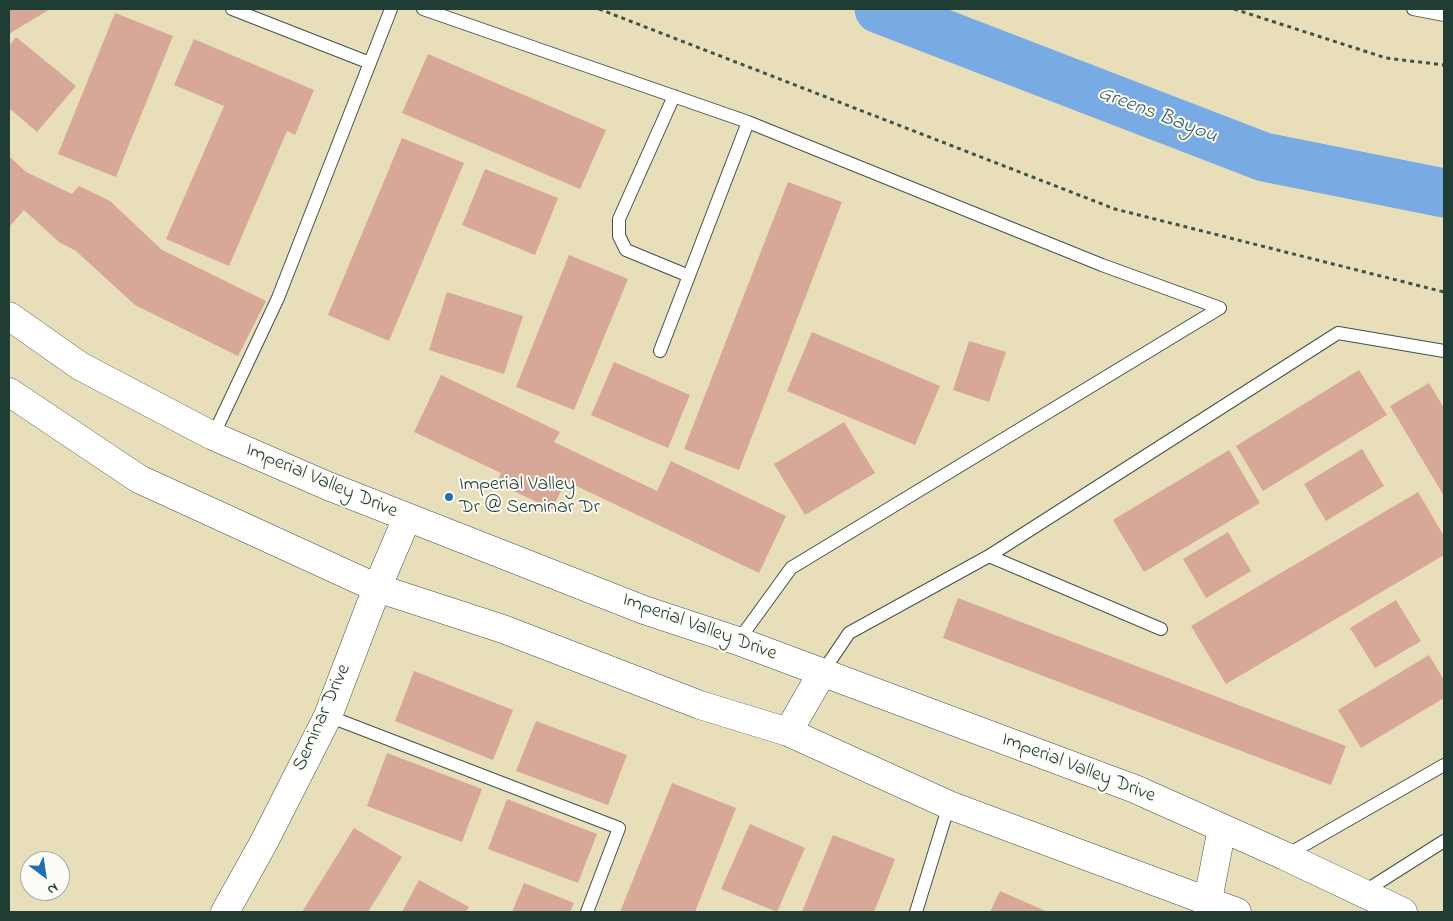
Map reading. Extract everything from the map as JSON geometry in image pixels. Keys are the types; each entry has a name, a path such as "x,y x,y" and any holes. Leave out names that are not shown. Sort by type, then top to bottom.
{"main road":[{"name":"Imperial Valley Drive","path":"9,316 80,366 213,436 407,518 644,610 738,642 1135,789 1285,856 1403,912"},
{"path":"9,392 139,479 377,588 503,629 700,705 788,732 949,805 1237,912"},
{"name":"Seminar Drive","path":"225,912 264,842 328,716 377,588 407,518"},
{"path":"788,732 822,673"},
{"path":"1208,900 1222,828"}],"lane":[{"path":"232,9 370,63"},
{"path":"213,436 278,298 391,9"},
{"path":"423,9 748,122 1102,265 1220,308 791,568 738,642"},
{"path":"1413,9 1444,15"},
{"path":"674,96 618,219 619,236 626,250 689,276"},
{"path":"660,351 748,122"},
{"path":"822,673 850,633 989,556 1338,333 1444,350"},
{"path":"989,556 1161,629"},
{"path":"328,716 619,828 587,912"},
{"path":"1285,856 1444,765"},
{"path":"916,912 949,805"},
{"path":"1362,893 1444,840"}],"path":[{"path":"599,9 1115,209 1444,292"},
{"path":"1234,9 1386,58 1444,65"}],"building":[{"path":"9,9 50,9 9,34"},
{"path":"115,13 173,36 116,177 58,154"},
{"path":"16,37 76,86 37,132 9,108 9,46"},
{"path":"194,39 314,90 295,135 287,131 229,266 166,239 224,106 174,85"},
{"path":"428,54 606,130 580,189 402,113"},
{"path":"402,138 464,163 389,341 328,315"},
{"path":"9,156 26,172 72,194 79,186 110,201 162,250 266,301 238,356 135,305 76,251 59,242 24,210 9,227"},
{"path":"485,169 558,198 535,255 462,225"},
{"path":"788,182 842,202 739,470 684,449"},
{"path":"569,255 628,279 574,410 516,387"},
{"path":"447,292 523,316 504,374 429,350"},
{"path":"812,332 940,386 915,445 787,391"},
{"path":"969,341 1006,352 989,402 953,390"},
{"path":"614,362 690,395 668,448 591,415"},
{"path":"1359,370 1387,415 1263,491 1236,446"},
{"path":"441,375 560,432 554,442 657,491 671,461 786,516 759,573 566,481 552,509 496,483 501,473 414,432"},
{"path":"1429,383 1444,408 1444,496 1390,406"},
{"path":"844,422 875,473 805,515 774,464"},
{"path":"1362,449 1384,486 1326,521 1304,484"},
{"path":"1229,450 1260,503 1144,572 1113,520"},
{"path":"1418,492 1444,536 1444,555 1226,684 1191,626"},
{"path":"1228,532 1251,571 1206,598 1183,559"},
{"path":"958,598 1346,746 1331,785 943,638"},
{"path":"1396,600 1421,641 1375,668 1350,628"},
{"path":"1429,655 1444,680 1444,698 1361,748 1338,710"},
{"path":"414,671 513,710 493,760 395,721"},
{"path":"536,721 627,755 608,805 516,771"},
{"path":"387,753 482,789 462,842 367,806"},
{"path":"672,783 736,808 695,912 620,912"},
{"path":"507,799 597,834 578,883 488,849"},
{"path":"750,824 805,848 777,912 721,889"},
{"path":"354,828 402,857 368,912 302,912"},
{"path":"833,835 895,859 874,912 802,912"},
{"path":"419,880 469,907 466,912 402,912"},
{"path":"524,883 574,903 570,912 512,912"},
{"path":"1000,891 1048,912 990,912"}],"waterway":[{"name":"Greens Bayou","path":"879,9 1264,157 1444,193"}],"place":[{"name":"Imperial Valley Dr @ Seminar Dr","path":"449,497"}]}
